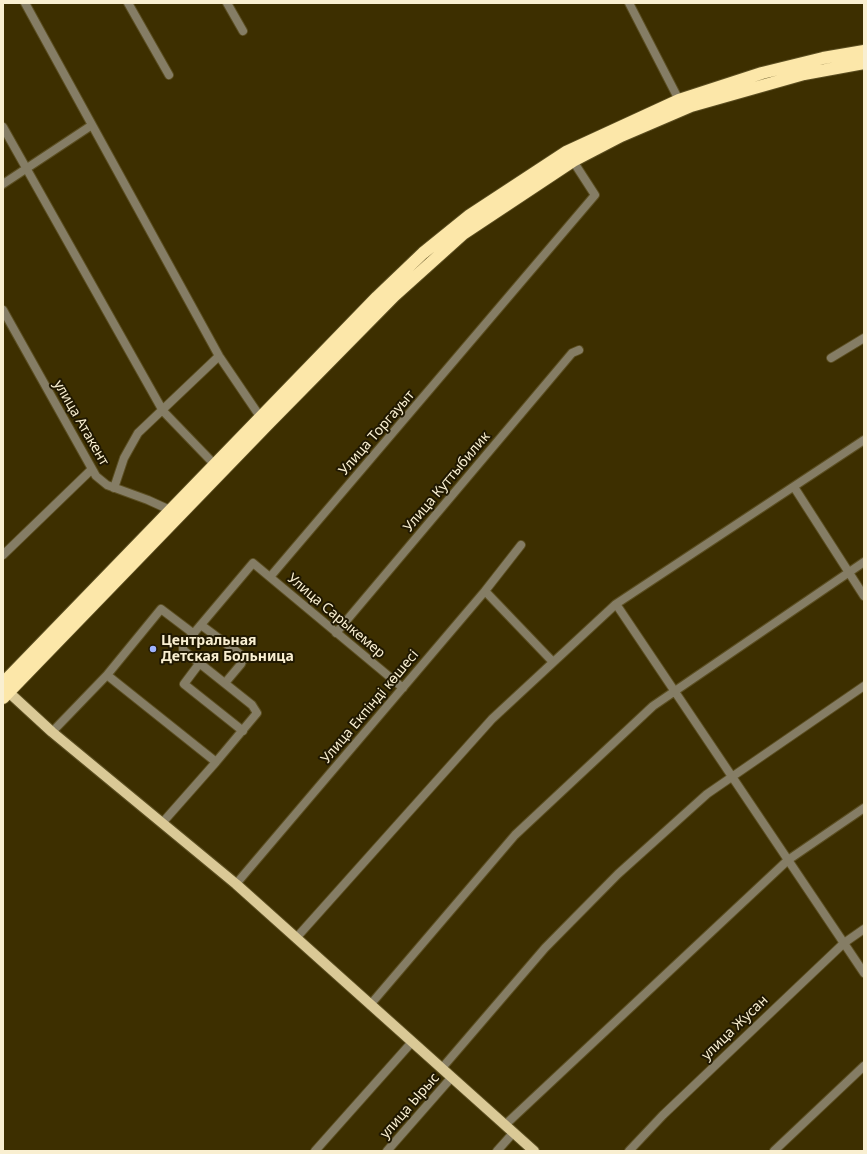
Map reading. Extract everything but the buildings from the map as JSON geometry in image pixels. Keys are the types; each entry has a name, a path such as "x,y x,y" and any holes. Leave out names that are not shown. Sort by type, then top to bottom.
{"highway":[{"path":"4,690 268,424 423,253 470,215 566,152 679,100 762,73 802,63 864,51"},
{"path":"4,690 170,510 216,466 261,418 381,301 463,234 573,161 621,136 691,106 764,84 864,63"}],"main road":[{"path":"4,690 52,732 163,822 297,937 370,1005 442,1068 451,1078 506,1124 534,1151"}],"street":[{"path":"25,3 219,356 261,418"},
{"path":"128,3 169,75"},
{"path":"227,3 243,31"},
{"path":"629,3 679,100"},
{"path":"3,184 92,125"},
{"path":"3,127 163,411 216,466"},
{"name":"Улица Торгауыт","path":"270,577 434,387 502,304 595,195 573,161"},
{"name":"улица Атакент","path":"3,310 92,469 101,481 114,488 148,500 170,510"},
{"path":"831,358 864,338"},
{"name":"Улица Куттыбилик","path":"336,633 572,354 579,350"},
{"path":"114,488 124,458 138,433 163,411 219,356"},
{"path":"297,937 492,719 616,604 864,440"},
{"path":"3,555 92,469"},
{"path":"794,487 864,596"},
{"name":"Улица Екпінді көшесі","path":"236,884 485,591 521,545"},
{"path":"370,1005 514,835 653,706 674,690 864,562"},
{"name":"Улица Сарыкемер","path":"201,625 253,563 403,688"},
{"path":"485,591 553,662"},
{"path":"616,604 864,972"},
{"path":"52,732 107,675 161,609 194,634"},
{"path":"163,822 257,713 252,705 183,650 183,646 201,625 244,657 241,664 225,683"},
{"path":"199,664 184,684 243,731"},
{"path":"107,675 216,762"},
{"path":"442,1068 545,948 596,897 706,794 864,686"},
{"path":"506,1124 788,860 864,808"},
{"name":"улица Жусан","path":"629,1151 663,1115 844,942 864,929"},
{"path":"315,1151 412,1042"},
{"path":"774,1151 864,1066"},
{"name":"улица Ырыс","path":"387,1151 451,1078"},
{"path":"497,1151 514,1132"}],"place":[{"name":"Центральная Детская Больница","path":"153,649"}]}
